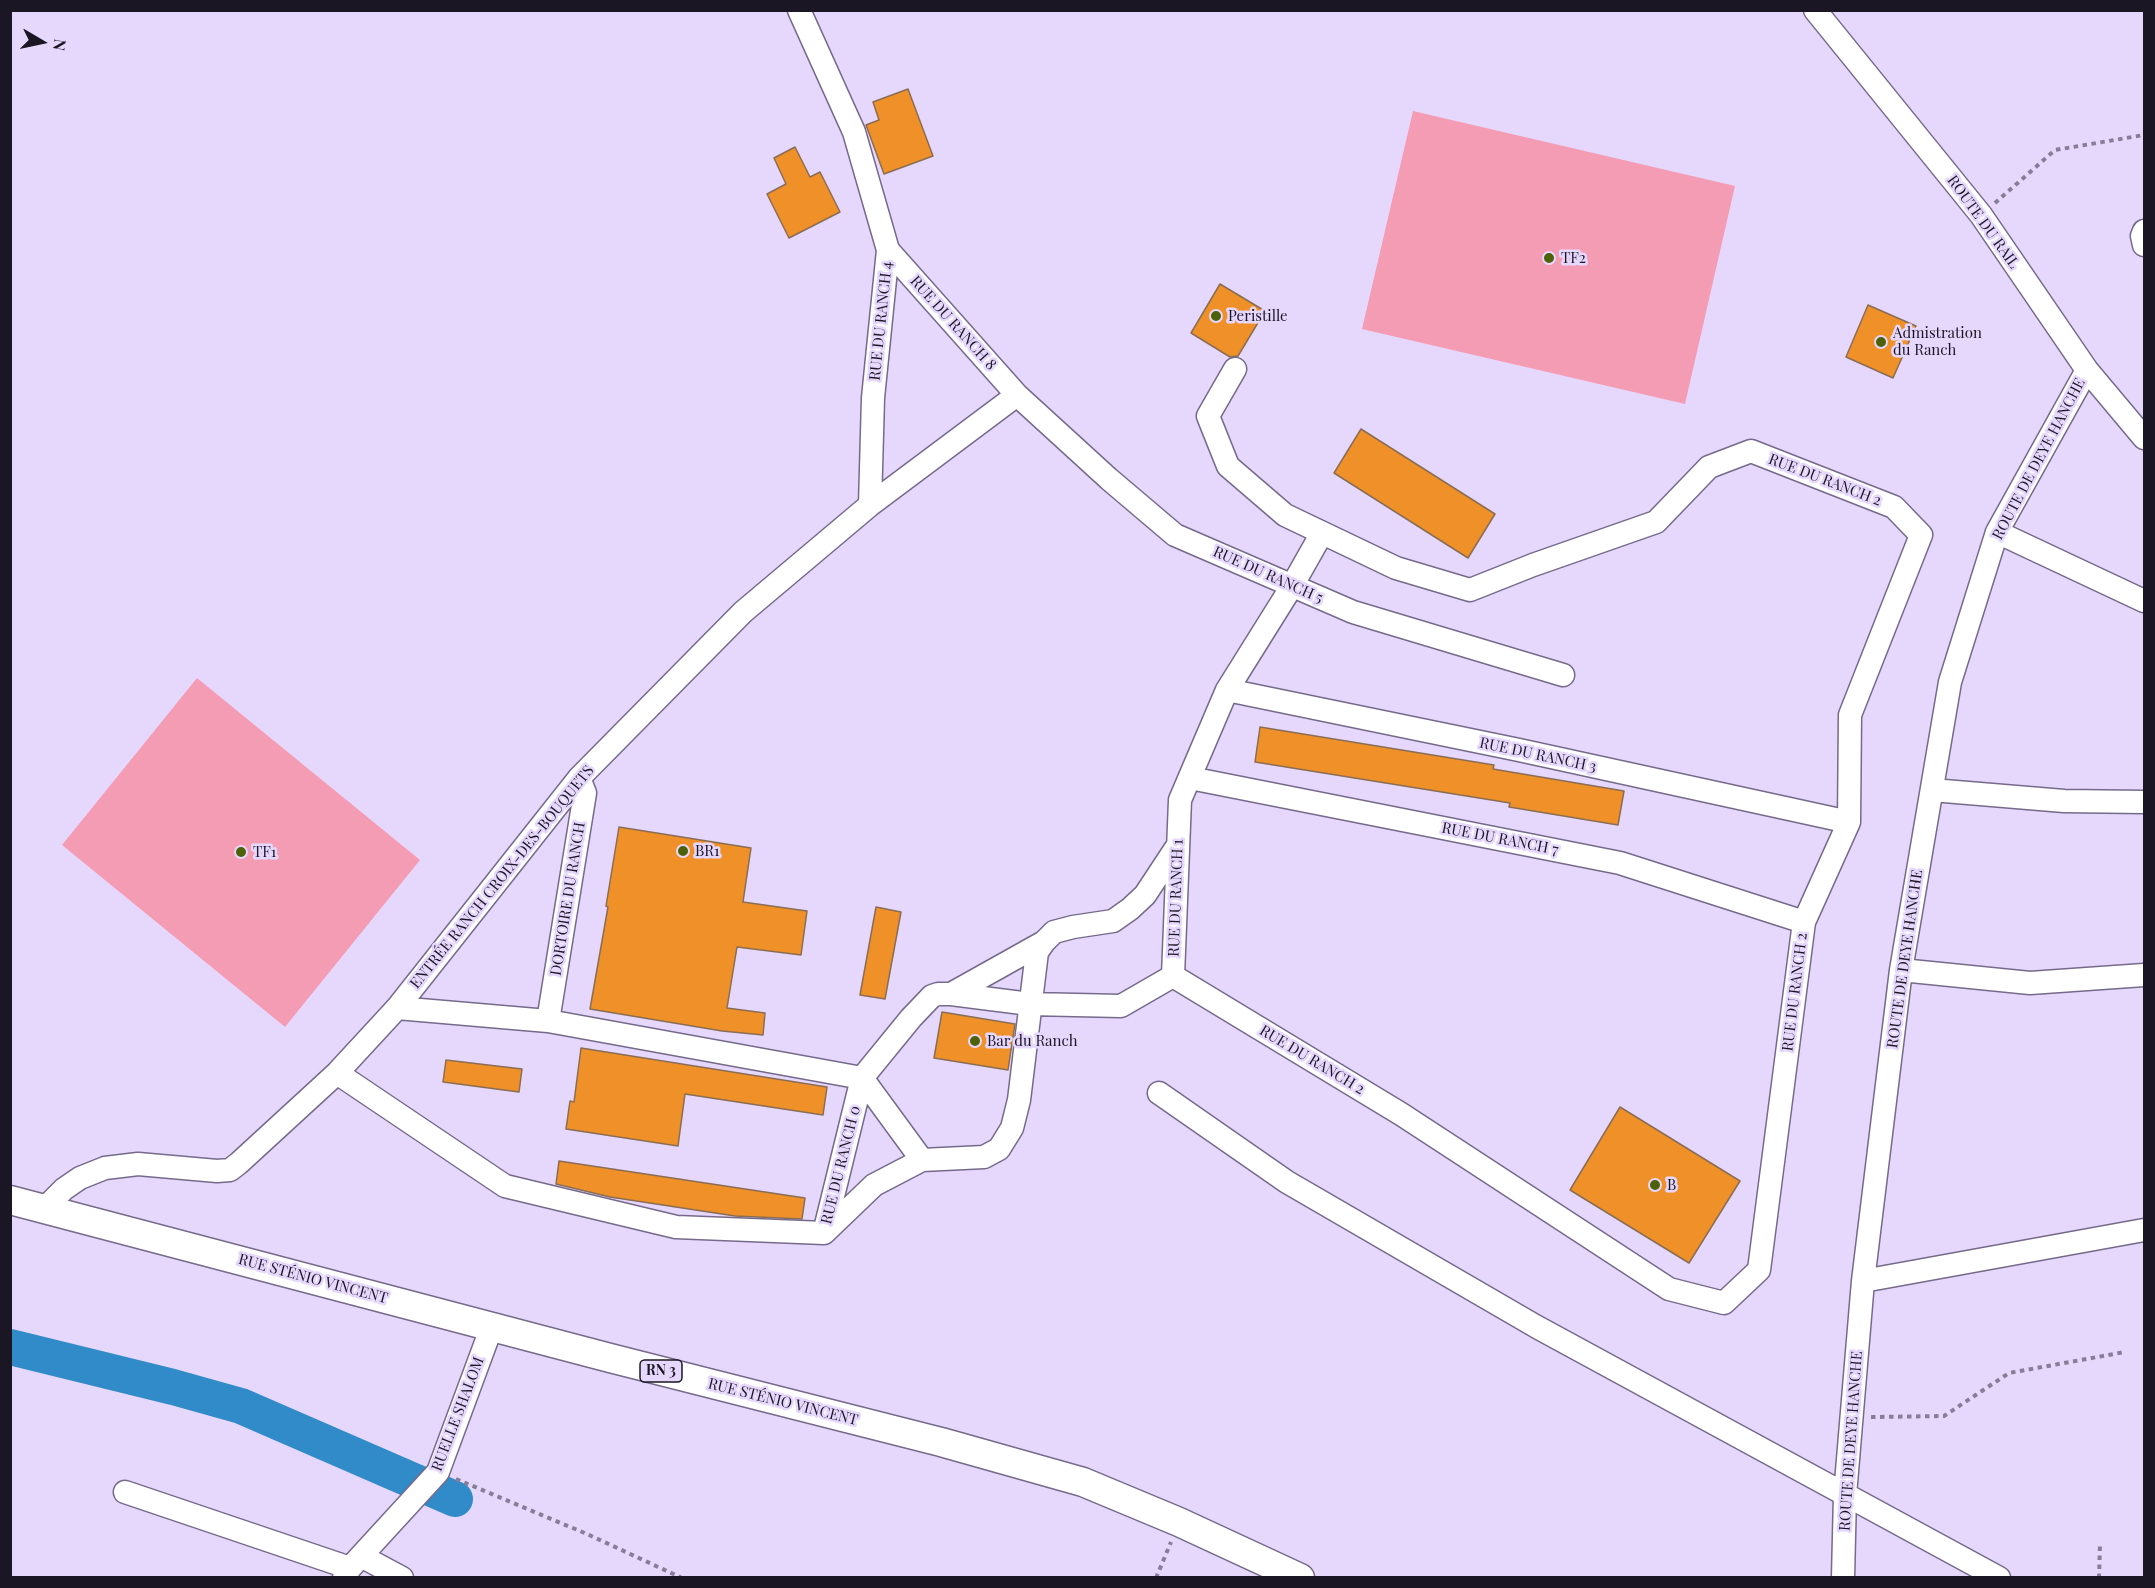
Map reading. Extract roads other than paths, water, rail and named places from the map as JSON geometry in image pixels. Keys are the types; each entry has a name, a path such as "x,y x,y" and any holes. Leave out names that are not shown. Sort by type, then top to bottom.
{"main road":[{"name":"RUE STÉNIO VINCENT","path":"10,1200 610,1358 941,1442 1083,1482 1179,1522 1255,1568 1300,1578"}],"street":[{"name":"RUE DU RANCH 4","path":"799,10 854,132 888,250 873,398 870,505"},
{"name":"ROUTE DU RAIL","path":"1815,10 1981,215 2087,370 2145,438"},
{"path":"2145,231 2142,236 2145,246"},
{"name":"RUE DU RANCH 8","path":"888,250 1017,395"},
{"path":"1235,369 1208,416 1228,466 1285,515 1322,533"},
{"name":"ROUTE DE DEYE HANCHE","path":"1843,1578 1845,1495 1863,1281 1901,970 1950,682 1996,532 2087,370"},
{"name":"ENTRÉE RANCH CROIX-DES-BOUQUETS","path":"44,1209 64,1189 80,1178 105,1168 138,1164 217,1171 230,1170 337,1073 397,1008 579,778 743,612 870,505 1017,395"},
{"name":"RUE DU RANCH 5","path":"1017,395 1109,479 1175,535 1353,612 1563,675"},
{"name":"RUE DU RANCH 2","path":"1173,976 1401,1113 1669,1289 1724,1303 1759,1270 1804,922 1849,822 1850,715 1921,536 1894,507 1751,451 1708,467 1656,522 1533,565 1470,590 1396,568 1322,533"},
{"path":"1996,532 2145,601"},
{"name":"RUE DU RANCH 1","path":"862,1078 911,1018 932,996 938,994 1030,1004 1121,1006 1173,976 1180,800 1227,690 1322,533"},
{"name":"RUE DU RANCH 3","path":"1227,690 1519,750 1849,822"},
{"name":"DORTOIRE DU RANCH","path":"548,1021 585,793 579,778"},
{"name":"RUE DU RANCH 7","path":"1190,778 1620,863 1804,922"},
{"path":"1932,790 2064,801 2145,802"},
{"path":"951,994 1044,942 1054,932 1113,921 1145,895 1178,844"},
{"path":"825,1233 874,1185 922,1161 984,1157 999,1149 1012,1128 1019,1100 1036,959 1044,942"},
{"path":"1901,970 2030,982 2145,975"},
{"path":"397,1008 548,1021 862,1078 922,1161"},
{"name":"RUE DU RANCH 0","path":"337,1073 505,1186 676,1227 825,1233 862,1078"},
{"path":"1159,1093 1287,1182 1537,1327 1999,1578"},
{"path":"1863,1281 2145,1230"},
{"name":"RUELLE SHALOM","path":"352,1567 429,1481 492,1326"},
{"path":"125,1492 352,1567 402,1578"}],"waterway":[{"path":"10,1347 241,1406 455,1499"}],"place":[{"name":"TF2","path":"1549,258"},
{"name":"Peristille","path":"1216,316"},
{"name":"Admistration du Ranch","path":"1881,342"},
{"name":"BR1","path":"683,851"},
{"name":"TF1","path":"241,852"},
{"name":"Bar du Ranch","path":"975,1041"},
{"name":"B","path":"1655,1185"}]}
